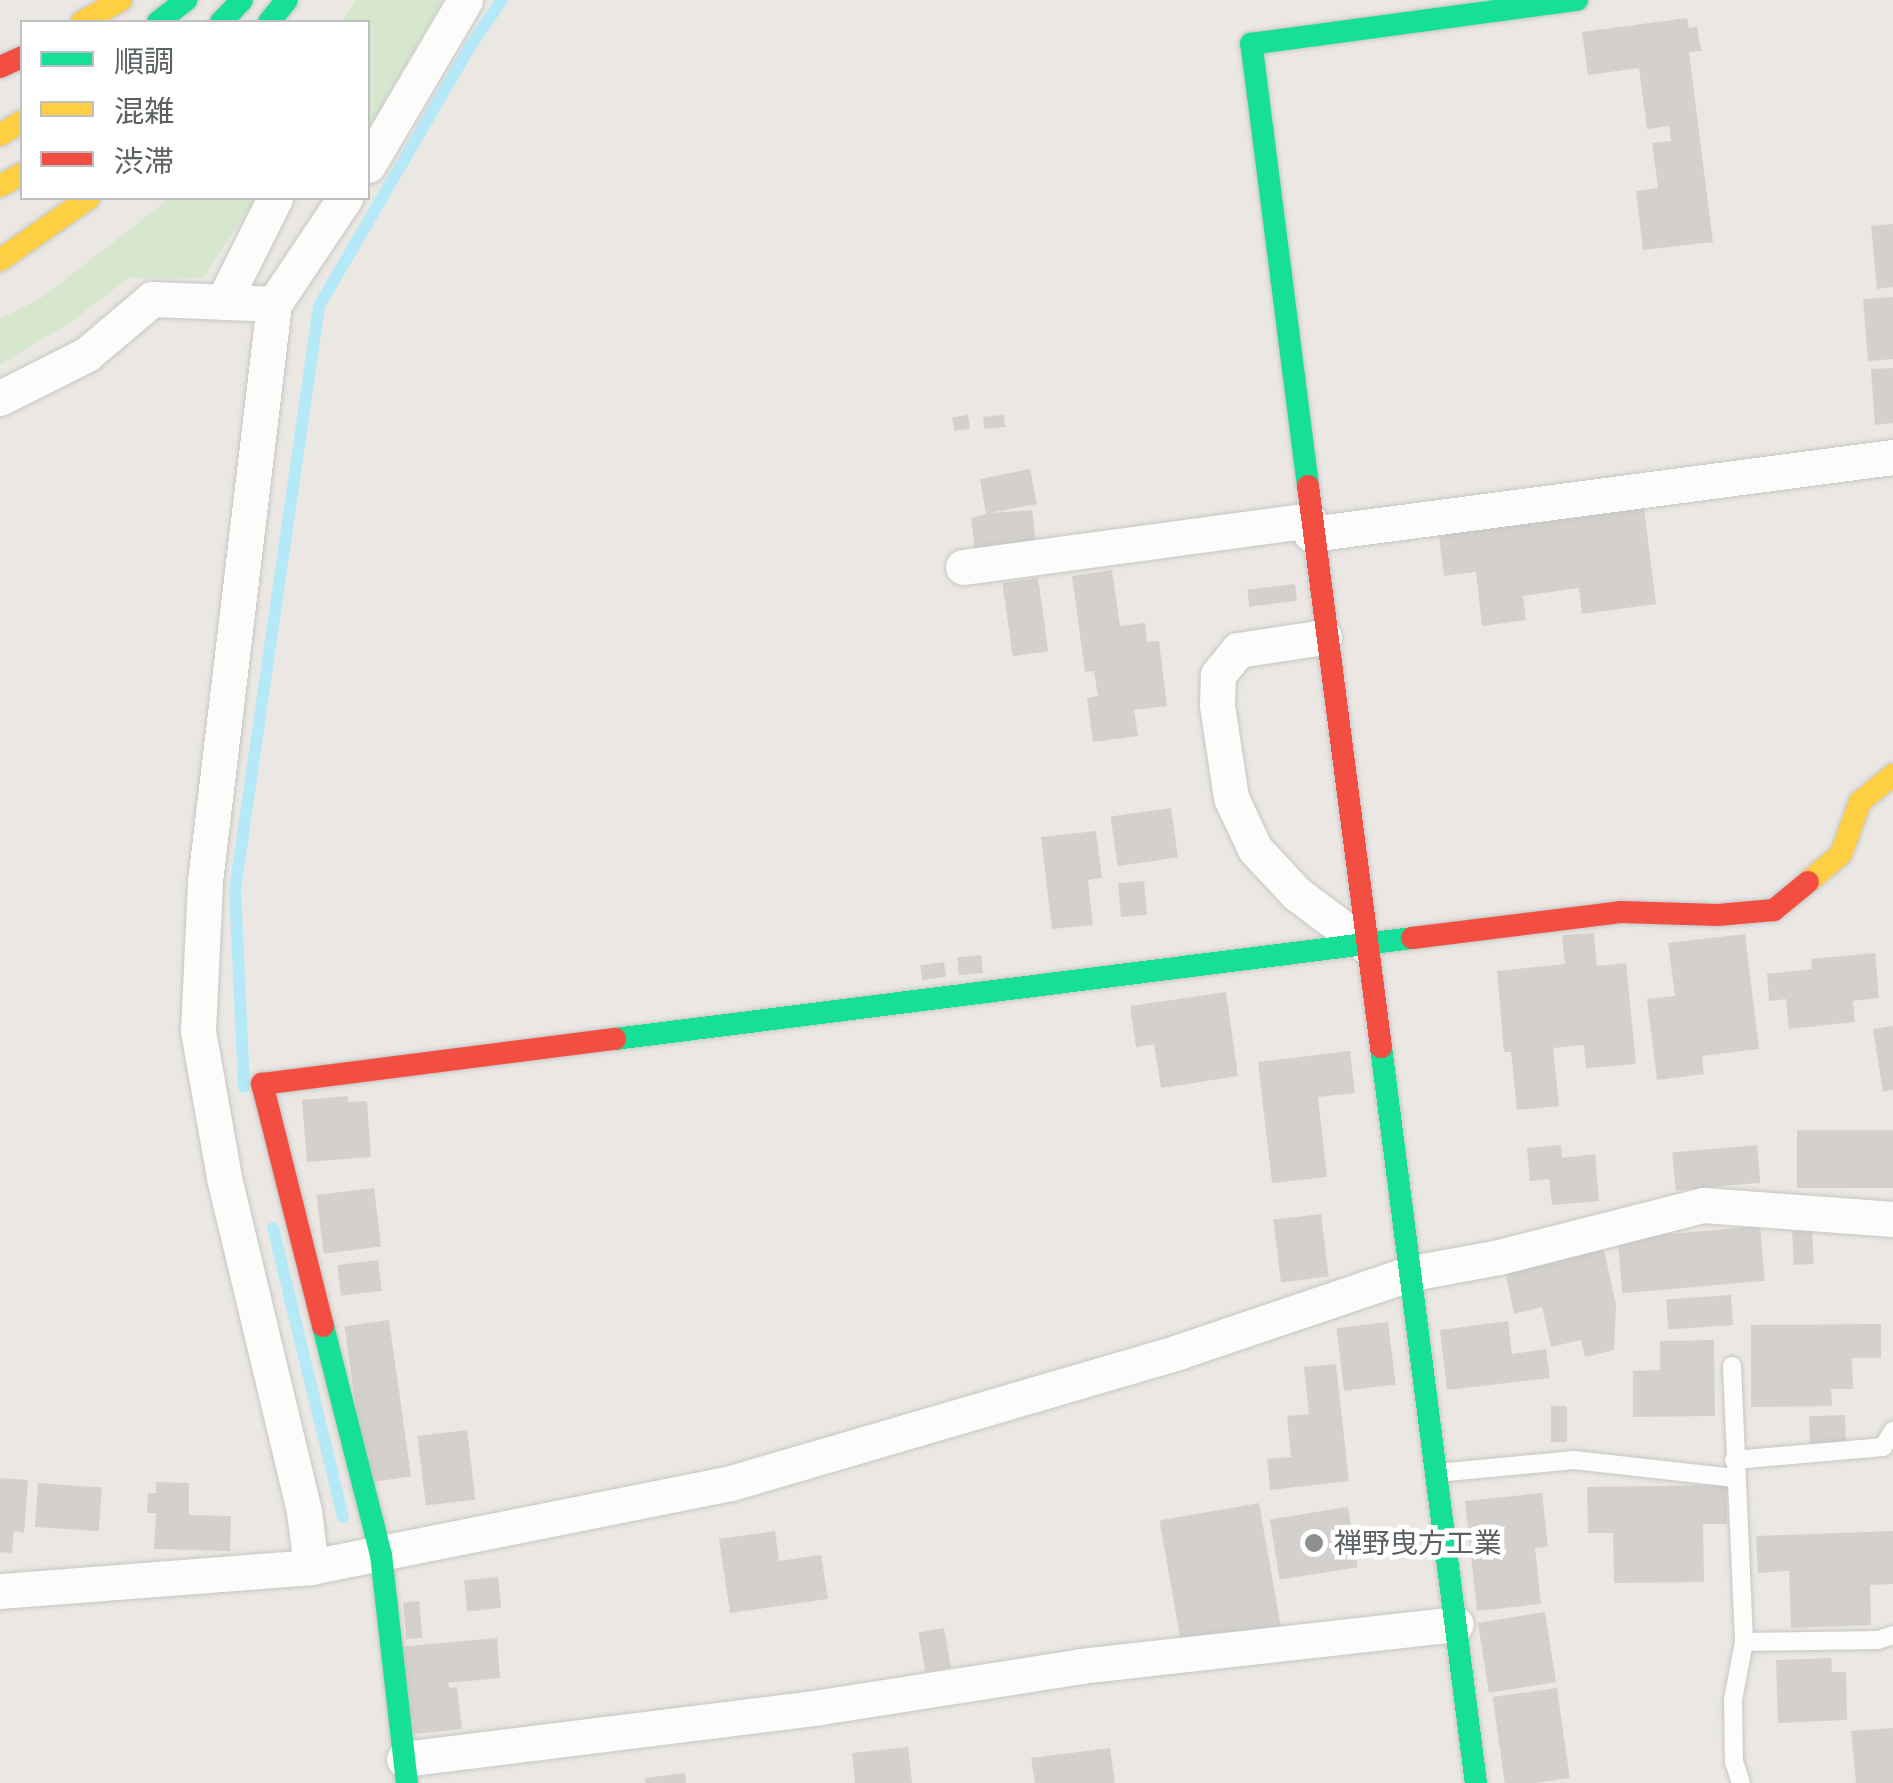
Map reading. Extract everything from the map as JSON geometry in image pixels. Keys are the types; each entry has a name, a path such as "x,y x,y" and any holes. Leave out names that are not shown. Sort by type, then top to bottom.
{"main road":[{"path":"85,20 120,0"},
{"path":"161,20 186,0"},
{"path":"223,20 242,0"},
{"path":"270,20 288,0"},
{"path":"1476,1783 1250,44 1577,0"},
{"path":"0,260 85,200"},
{"path":"405,1771 381,1556 262,1084 1620,912 1718,915 1774,910 1841,854 1860,802 1893,775"}],"street":[{"path":"370,161 465,0"},
{"path":"223,302 274,200"},
{"path":"311,1567 304,1511 224,1177 198,1031 205,881 274,304 344,200"},
{"path":"0,398 87,354 152,299 274,304"},
{"path":"963,567 1893,457"},
{"path":"1324,636 1238,650 1218,675 1217,705 1231,798 1255,849 1297,894 1364,944"},
{"path":"0,1591 311,1567 381,1556 749,1478 1178,1352 1412,1273 1499,1257 1703,1204 1893,1219"},
{"path":"405,1771 1082,1666 1456,1624"}],"lane":[{"path":"1732,1366 1744,1642 1733,1700 1734,1762 1740,1783"},
{"path":"1438,1473 1574,1460 1734,1469 1883,1447 1893,1431"},
{"path":"1744,1642 1893,1636"}],"green space":[{"path":"356,0 443,0 370,127 370,20 341,20"},
{"path":"167,200 255,200 203,278 129,278 71,322 0,365 0,319 41,298"}],"building":[{"path":"1687,18 1689,28 1697,26 1701,51 1689,52 1713,242 1643,250 1636,191 1658,188 1652,143 1671,141 1669,126 1647,129 1639,68 1588,75 1582,32"},
{"path":"1893,224 1893,287 1877,289 1871,226"},
{"path":"1893,297 1893,359 1868,361 1863,299"},
{"path":"1893,368 1893,423 1875,425 1871,369"},
{"path":"968,415 970,429 954,431 952,417"},
{"path":"1004,415 1005,427 984,429 983,417"},
{"path":"1030,469 1037,504 989,513 1032,510 1036,543 975,550 971,518 986,514 980,479"},
{"path":"1643,501 1656,604 1582,614 1579,588 1523,596 1526,620 1482,626 1476,572 1444,576 1438,527"},
{"path":"1112,570 1120,626 1145,623 1147,642 1159,641 1167,706 1134,710 1138,736 1093,742 1087,698 1098,696 1094,671 1085,672 1072,576"},
{"path":"1038,578 1048,651 1013,656 1002,583"},
{"path":"1295,584 1297,601 1249,607 1247,590"},
{"path":"1171,808 1178,858 1118,866 1111,816"},
{"path":"1096,831 1102,878 1088,880 1093,925 1052,929 1041,837"},
{"path":"1144,881 1147,915 1121,917 1118,883"},
{"path":"1594,933 1597,966 1626,963 1636,1064 1586,1068 1584,1045 1553,1048 1559,1106 1517,1110 1511,1052 1504,1052 1497,971 1565,964 1562,935"},
{"path":"1745,934 1759,1049 1702,1056 1704,1074 1657,1080 1647,999 1675,996 1668,943"},
{"path":"1875,953 1879,998 1853,1001 1855,1022 1789,1029 1786,999 1769,1001 1767,974 1812,969 1811,959"},
{"path":"981,955 983,973 959,975 957,958"},
{"path":"944,962 946,977 922,980 920,965"},
{"path":"1226,992 1238,1076 1161,1088 1154,1044 1136,1047 1130,1006"},
{"path":"1893,1026 1893,1090 1883,1092 1873,1029"},
{"path":"1350,1051 1355,1093 1318,1097 1327,1177 1272,1183 1258,1062"},
{"path":"348,1096 348,1102 367,1101 371,1157 307,1162 302,1100"},
{"path":"1797,1130 1893,1130 1893,1188 1797,1188"},
{"path":"1561,1145 1562,1158 1595,1154 1599,1201 1552,1205 1549,1179 1530,1181 1527,1148"},
{"path":"1757,1145 1760,1183 1676,1190 1672,1152"},
{"path":"374,1188 381,1247 324,1254 316,1195"},
{"path":"1321,1214 1329,1277 1281,1282 1273,1220"},
{"path":"1760,1226 1765,1281 1622,1293 1618,1238"},
{"path":"1812,1230 1814,1264 1794,1265 1792,1231"},
{"path":"1603,1245 1616,1305 1614,1350 1585,1357 1581,1340 1551,1347 1542,1307 1514,1314 1504,1267"},
{"path":"378,1260 382,1291 341,1296 337,1265"},
{"path":"1731,1295 1733,1325 1668,1329 1666,1300"},
{"path":"389,1320 411,1476 366,1483 344,1326"},
{"path":"1508,1321 1512,1354 1546,1349 1550,1378 1447,1390 1440,1330"},
{"path":"1388,1322 1396,1385 1344,1391 1336,1328"},
{"path":"1881,1324 1881,1358 1852,1358 1853,1389 1831,1389 1832,1406 1751,1407 1751,1325"},
{"path":"1714,1340 1715,1416 1633,1417 1633,1371 1660,1370 1660,1341"},
{"path":"1336,1364 1349,1481 1270,1490 1267,1459 1291,1457 1287,1416 1309,1414 1304,1367"},
{"path":"1551,1406 1567,1406 1567,1442 1551,1442"},
{"path":"1845,1415 1846,1443 1810,1444 1809,1416"},
{"path":"467,1430 476,1499 426,1506 417,1436"},
{"path":"0,1478 28,1480 24,1533 14,1531 12,1553 0,1552"},
{"path":"156,1482 189,1483 189,1515 231,1516 230,1551 154,1549 156,1513 147,1513 148,1493 156,1493"},
{"path":"38,1483 102,1487 99,1531 35,1527"},
{"path":"1727,1485 1727,1524 1703,1524 1704,1582 1614,1583 1613,1533 1588,1533 1587,1487"},
{"path":"1542,1493 1548,1547 1535,1548 1541,1604 1477,1611 1465,1501"},
{"path":"1259,1503 1281,1626 1181,1644 1160,1521"},
{"name":"禅野曳方工業","path":"1348,1507 1358,1567 1280,1580 1270,1519"},
{"path":"775,1531 779,1561 821,1555 828,1599 730,1613 719,1539"},
{"path":"1893,1531 1893,1584 1870,1585 1871,1625 1791,1628 1789,1571 1758,1573 1756,1536"},
{"path":"498,1577 501,1608 467,1611 464,1581"},
{"path":"419,1601 422,1638 406,1639 403,1602"},
{"path":"1545,1612 1556,1682 1489,1693 1478,1623"},
{"path":"944,1628 951,1667 925,1672 918,1633"},
{"path":"497,1638 500,1678 448,1683 450,1688 457,1687 462,1729 414,1734 398,1647"},
{"path":"1831,1658 1832,1672 1846,1672 1847,1720 1778,1723 1776,1660"},
{"path":"1557,1688 1570,1778 1505,1783 1493,1697"},
{"path":"1893,1728 1893,1783 1856,1783 1851,1731"},
{"path":"908,1747 912,1783 855,1783 852,1753"},
{"path":"1110,1748 1115,1783 1035,1783 1031,1758"},
{"path":"685,1773 686,1783 646,1783 645,1778"}],"waterway":[{"path":"244,1087 235,890 319,306 469,48 502,0"},
{"path":"273,1228 343,1517"}],"traffic: fast":[{"path":"161,20 186,0"},
{"path":"223,20 242,0"},
{"path":"271,20 287,0"},
{"path":"1308,486 1251,44 1577,0"},
{"path":"615,1039 1412,938"},
{"path":"1381,1047 1476,1783"},
{"path":"323,1326 381,1555 407,1783"}],"traffic: slow":[{"path":"86,20 121,0"},
{"path":"0,135 20,122"},
{"path":"0,186 20,175"},
{"path":"0,260 86,200"},
{"path":"1808,882 1841,854 1860,802 1893,775"}],"traffic: jam":[{"path":"0,67 20,58"},
{"path":"1308,486 1381,1047"},
{"path":"1412,938 1620,912 1718,915 1774,910 1808,882"},
{"path":"323,1326 262,1084 615,1039"}],"place":[{"name":"禅野曳方工業","path":"1314,1543"}]}
